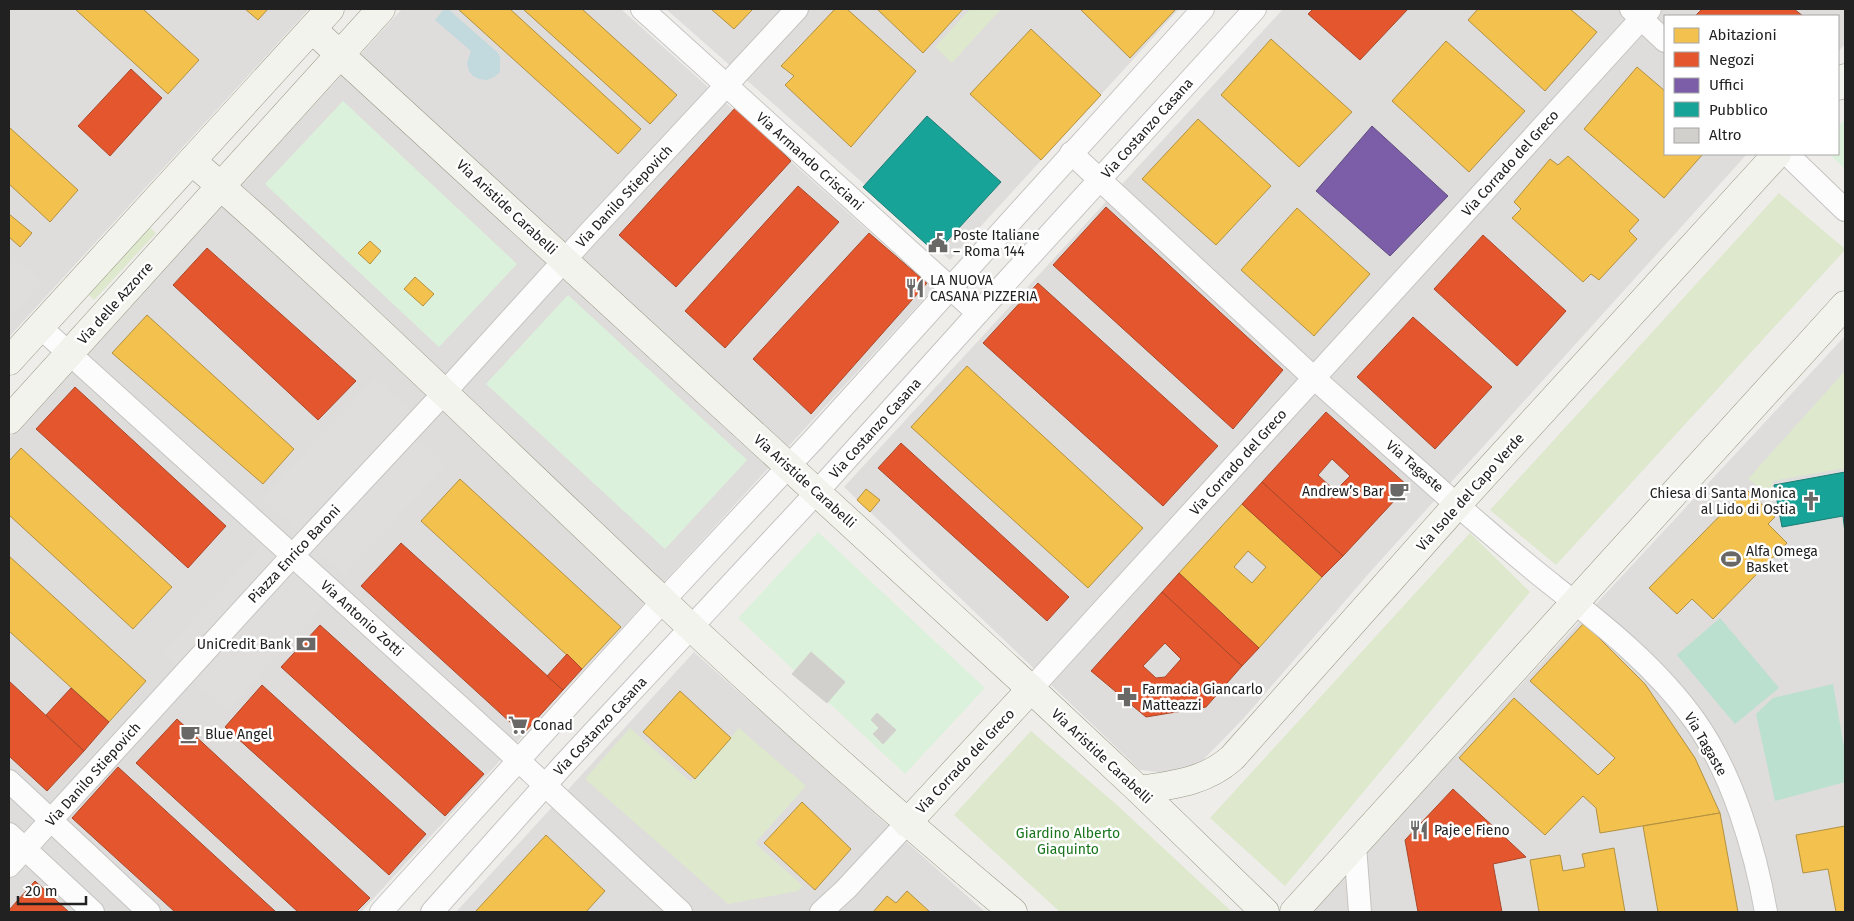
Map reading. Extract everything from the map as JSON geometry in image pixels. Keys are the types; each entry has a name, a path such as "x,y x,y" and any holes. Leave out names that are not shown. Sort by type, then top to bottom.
{"street":[{"path":"9,361 330,9"},
{"name":"Via delle Azzorre","path":"9,420 381,9"},
{"name":"Via Armando Crisciani","path":"642,9 978,313"},
{"name":"Via Danilo Stiepovich","path":"412,428 797,9"},
{"path":"381,912 1203,9"},
{"name":"Via Costanzo Casana","path":"432,912 545,785 817,492 1255,9"},
{"path":"1641,12 1664,40"},
{"name":"Via Corrado del Greco","path":"821,912 846,889 1032,689 1314,378 1641,12"},
{"path":"312,29 341,54"},
{"name":"Via Aristide Carabelli","path":"341,54 788,467 1032,689 1265,912"},
{"name":"Via Tagaste","path":"1071,153 1314,378 1522,560 1632,650 1672,692 1696,722 1714,753 1742,818 1758,873 1766,912"},
{"name":"Via Isole del Capo Verde","path":"1139,790 1198,779 1218,769 1232,758 1458,504 1776,155"},
{"path":"1788,155 1845,210"},
{"path":"192,160 444,393 691,627 907,823 1013,912"},
{"path":"1294,912 1845,305"},
{"name":"Via Antonio Zotti","path":"40,327 520,761 681,912"},
{"name":"Piazza Enrico Baroni","path":"177,681 412,428"},
{"name":"Via Danilo Stiepovich","path":"9,866 17,842 51,821 177,681"},
{"path":"9,781 149,912"},
{"path":"17,842 93,912"},
{"path":"1355,846 1360,912"}],"shaded area":[{"path":"9,9 309,9 9,337"},
{"path":"402,9 621,9 933,289 361,912 9,912 9,438"},
{"path":"666,9 1179,9 950,260"},
{"path":"1283,9 1845,9 1845,44 1839,51 1839,15 1664,15 1664,155 1746,155 1371,571 1243,719 1201,762 1167,773 1140,770 844,487"},
{"path":"17,259 43,283 9,320 9,268"},
{"path":"1845,336 1845,912 1310,912"},
{"path":"374,377 416,415 304,537 262,499"},
{"path":"412,434 446,465 344,575 310,544"},
{"path":"267,540 284,555 179,669 163,653"},
{"path":"294,570 328,601 226,711 192,680"},
{"path":"694,652 985,912 456,912"}],"green space":[{"path":"970,9 1001,9 952,63 935,47"},
{"path":"343,101 517,264 439,347 265,184"},
{"path":"1845,119 1845,169 1830,155 1839,155 1839,126"},
{"path":"1779,193 1845,250 1556,565 1490,510"},
{"path":"147,225 156,233 94,300 86,292"},
{"path":"568,295 747,460 665,549 486,384"},
{"path":"1845,371 1845,468 1773,481 1771,496 1748,479"},
{"path":"818,532 985,688 905,774 738,618"},
{"path":"1470,533 1530,592 1285,886 1210,818"},
{"path":"1720,618 1779,688 1735,724 1677,655"},
{"path":"1833,684 1845,753 1845,782 1775,801 1756,714 1773,698"},
{"path":"630,728 691,782 739,728 806,786 755,843 803,886 798,891 728,904 585,779"},
{"name":"Giardino Alberto Giaquinto","path":"1031,731 1117,805 1232,912 1060,912 954,815"}],"water":[{"path":"444,9 448,9 498,53 500,72 494,77 487,80 479,79 469,71 467,63 471,51 435,20"}],"building: Abitazioni":[{"path":"75,9 143,9 199,60 168,94"},
{"path":"245,9 268,9 258,20"},
{"path":"458,9 510,9 641,129 618,154"},
{"path":"523,9 582,9 677,95 650,124"},
{"path":"711,9 753,9 734,29"},
{"path":"835,9 847,9 916,71 851,147 785,85 794,76 781,66"},
{"path":"877,9 963,9 923,53"},
{"path":"1080,9 1176,9 1130,58"},
{"path":"1478,9 1570,9 1597,32 1545,91 1468,20"},
{"path":"1031,29 1101,95 1041,160 970,94"},
{"path":"1271,39 1352,112 1299,167 1221,95"},
{"path":"1446,41 1525,111 1469,172 1392,101"},
{"path":"1637,67 1664,90 1664,155 1702,155 1664,198 1584,129"},
{"path":"1198,119 1271,186 1216,245 1142,179"},
{"path":"9,127 78,190 50,222 9,184"},
{"path":"1568,156 1639,220 1629,231 1637,239 1599,280 1591,274 1583,282 1512,218 1521,209 1514,202 1550,159 1558,165"},
{"path":"1297,208 1370,274 1314,336 1241,270"},
{"path":"9,214 32,233 20,247 9,237"},
{"path":"370,241 381,251 370,264 358,253"},
{"path":"415,277 434,294 423,306 404,289"},
{"path":"147,315 294,449 263,484 112,353"},
{"path":"967,366 1143,528 1088,588 911,427"},
{"path":"21,448 172,587 133,629 9,515 9,461"},
{"path":"460,479 621,627 582,669 421,521"},
{"path":"866,489 880,500 870,512 857,500"},
{"name":"Alfa Omega Basket","path":"1746,489 1775,517 1768,524 1787,543 1713,619 1692,599 1677,614 1649,588"},
{"path":"1242,504 1322,577 1259,648 1179,573","holes":["1248,551 1266,567 1252,583 1234,567"]},
{"path":"9,556 146,681 109,722 9,631"},
{"path":"1584,623 1645,684 1695,758 1720,813 1600,833 1596,808 1583,796 1545,835 1459,758 1514,698 1598,775 1615,758 1530,681"},
{"path":"680,691 731,738 695,779 643,732"},
{"path":"802,802 851,849 815,890 764,843"},
{"path":"1720,813 1738,912 1658,912 1643,826"},
{"path":"1845,826 1845,912 1836,912 1828,869 1803,873 1796,835"},
{"path":"546,835 605,891 586,912 475,912"},
{"path":"1614,848 1625,912 1539,912 1530,860 1560,855 1563,871 1585,867 1582,854"},
{"path":"907,891 930,912 873,912 887,896 896,903"}],"building: Negozi":[{"path":"1313,9 1408,9 1360,60 1308,14"},
{"path":"1702,9 1794,9 1802,15 1696,15"},
{"path":"131,69 162,98 110,156 78,126"},
{"path":"736,107 791,161 676,287 619,235"},
{"path":"798,186 839,222 725,348 685,311"},
{"path":"1106,207 1283,370 1233,429 1053,265"},
{"path":"869,233 927,283 811,414 753,359"},
{"path":"1483,235 1566,311 1517,366 1434,289"},
{"path":"207,248 356,381 318,420 173,285"},
{"path":"1038,283 1218,446 1163,506 983,343"},
{"path":"1413,317 1492,387 1435,449 1357,377"},
{"path":"75,387 226,526 188,568 36,429"},
{"path":"1326,412 1408,486 1343,556 1262,482","holes":["1332,459 1350,476 1335,491 1318,475"]},
{"path":"901,443 1069,597 1047,621 878,468"},
{"path":"1262,482 1343,556 1322,577 1242,504"},
{"path":"401,543 563,690 523,734 361,586"},
{"path":"1179,573 1259,648 1242,666 1162,592"},
{"path":"1162,592 1242,666 1206,707 1146,717 1091,671","holes":["1165,643 1181,659 1165,677 1156,678 1143,666"]},
{"path":"320,625 484,774 445,816 281,667"},
{"path":"567,654 582,669 563,690 547,676"},
{"path":"9,681 84,751 47,791 9,756"},
{"path":"262,685 426,834 389,875 225,727"},
{"path":"71,688 109,722 84,751 46,715"},
{"path":"177,719 370,898 356,912 298,912 136,763"},
{"path":"118,767 276,912 175,912 72,818"},
{"path":"1453,789 1526,857 1493,864 1502,912 1418,912 1405,840"},
{"path":"35,881 69,912 9,912"}],"building: Uffici":[{"path":"1372,126 1448,196 1390,256 1316,191"}],"building: Pubblico":[{"path":"927,116 1001,182 936,253 863,187"},
{"name":"Chiesa di Santa Monica al Lido di Ostia","path":"1845,472 1845,533 1843,516 1782,527 1774,485"}],"building: Altro":[{"path":"811,652 845,682 827,703 792,674"},
{"path":"877,713 896,730 883,744 873,734 879,728 871,720"}],"place":[{"name":"Poste Italiane – Roma 144","path":"938,243"},
{"name":"LA NUOVA CASANA PIZZERIA","path":"915,288"},
{"name":"Andrew’s Bar","path":"1399,491"},
{"name":"Chiesa di Santa Monica al Lido di Ostia","path":"1811,501"},
{"name":"Alfa Omega Basket","path":"1731,559"},
{"name":"UniCredit Bank","path":"306,644"},
{"name":"Farmacia Giancarlo Matteazzi","path":"1127,697"},
{"name":"Conad","path":"518,725"},
{"name":"Blue Angel","path":"190,734"},
{"name":"Paje e Fieno","path":"1419,830"}]}
